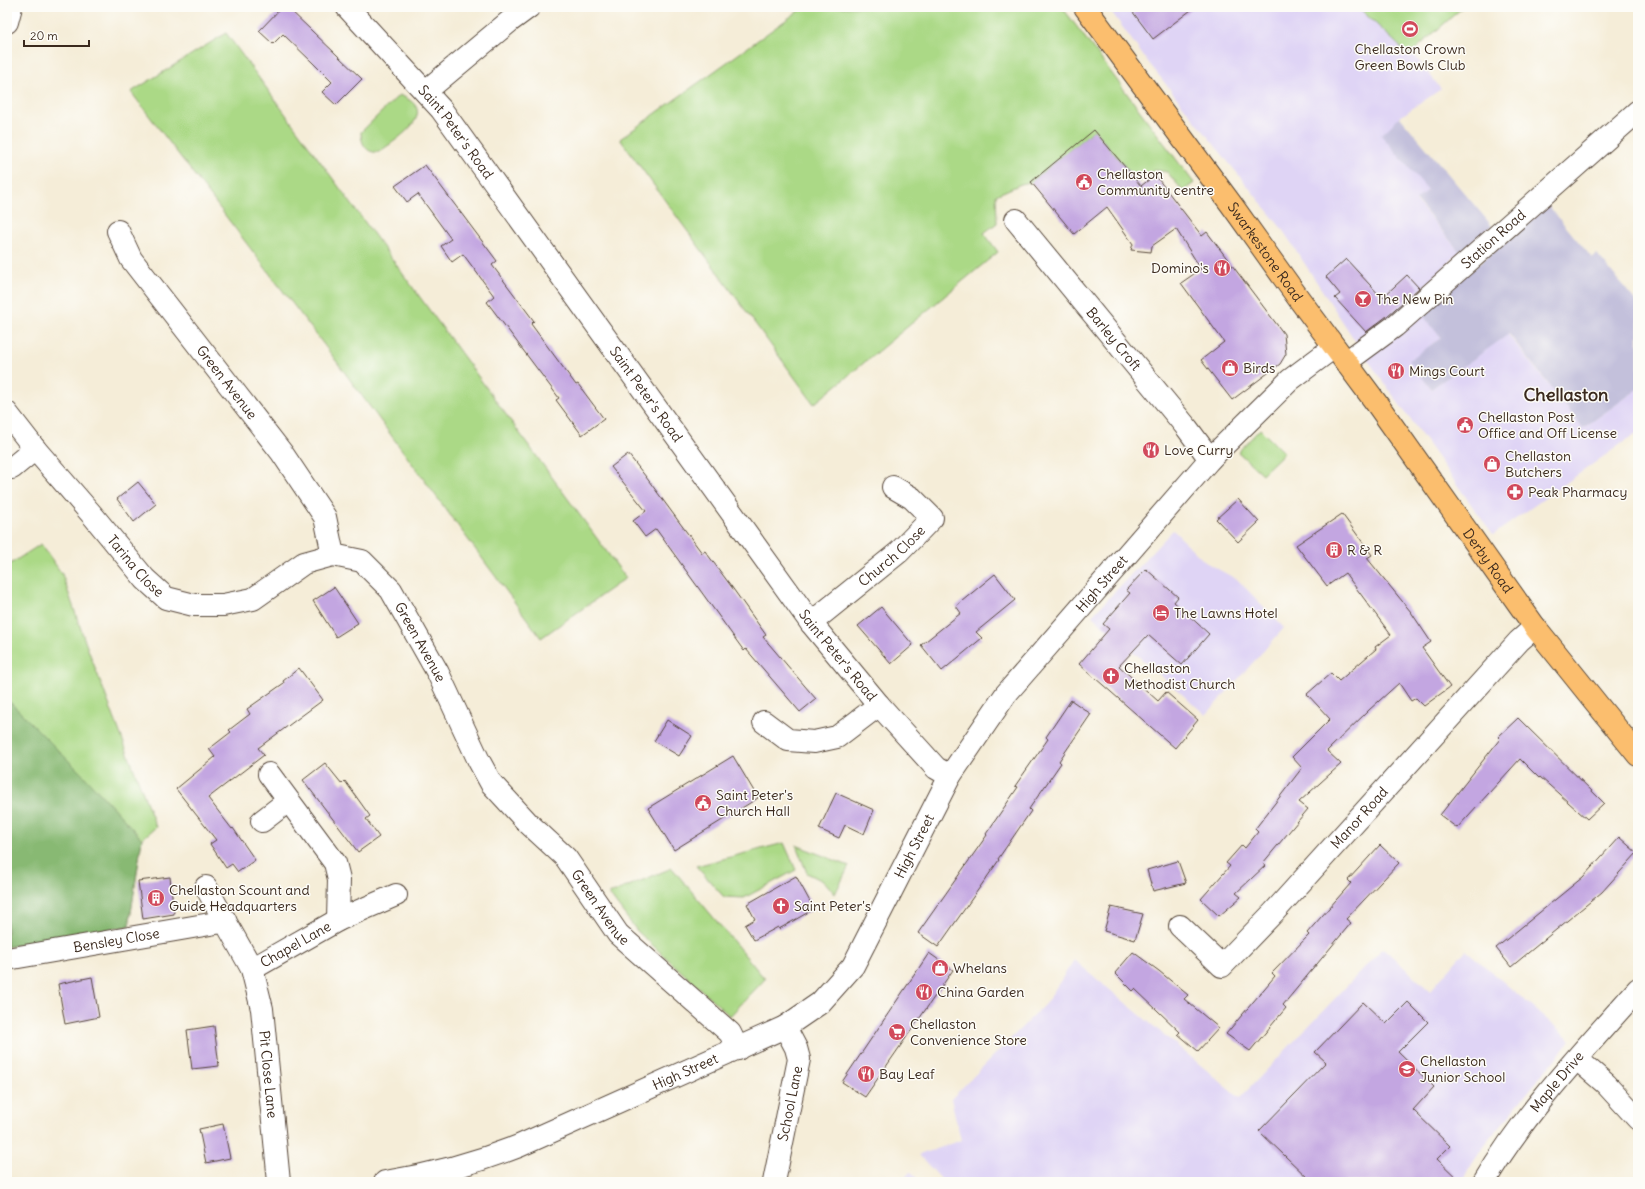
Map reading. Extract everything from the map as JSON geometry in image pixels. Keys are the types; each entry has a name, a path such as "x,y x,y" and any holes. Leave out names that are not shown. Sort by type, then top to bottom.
{"main road":[{"name":"Swarkestone Road","path":"1085,7 1232,204 1340,354"},
{"name":"Derby Road","path":"1340,354 1535,627 1638,755"}],"street":[{"path":"7,22 11,7"},
{"name":"Saint Peter's Road","path":"347,7 426,91 450,122 811,623 879,705 936,768 950,776"},
{"path":"426,91 529,7"},
{"name":"Station Road","path":"1340,354 1395,326 1638,111"},
{"name":"Barley Croft","path":"1016,220 1187,428 1210,459"},
{"name":"Green Avenue","path":"118,230 131,259 282,453 325,517 333,555 362,561 391,590 438,673 479,761 491,783 527,822 566,858 618,934 730,1033 738,1049"},
{"name":"High Street","path":"385,1182 418,1176 485,1159 519,1146 630,1095 738,1049 785,1027 820,1003 853,966 950,776 1006,694 1210,459 1290,380 1340,354"},
{"name":"Tarina Close","path":"7,413 35,449 145,579 166,598 194,605 223,605 252,599 304,563 333,555"},
{"path":"12,468 35,449"},
{"name":"Church Close","path":"811,623 899,552 932,518 912,498 893,487"},
{"name":"Manor Road","path":"1180,926 1222,966 1274,912 1518,641 1535,627"},
{"path":"764,722 788,740 814,742 837,737 879,705"},
{"name":"Chapel Lane","path":"269,774 335,864 339,879 338,920"},
{"path":"262,821 288,801"},
{"name":"Pit Close Lane","path":"206,887 252,969 262,1009 279,1182"},
{"name":"Chapel Lane","path":"252,969 338,920 396,895"},
{"name":"Bensley Close","path":"7,959 216,924 225,920"},
{"name":"Maple Drive","path":"1484,1182 1499,1156 1518,1129 1638,989"},
{"name":"School Lane","path":"774,1182 799,1059 796,1048 785,1027"},
{"path":"1577,1059 1606,1084 1638,1119"}],"shaded area":[{"path":"1108,7 1358,7 1409,54 1412,52 1441,89 1400,117 1428,190 1416,201 1460,252 1411,299 1441,338 1410,360 1431,389 1508,334 1583,428 1638,389 1638,432 1493,535 1367,359 1282,229 1144,57"},
{"path":"1400,117 1492,226 1460,252 1416,200 1428,190 1381,135"},
{"path":"1548,205 1592,258 1597,254 1638,304 1638,389 1583,428 1509,334 1431,389 1409,360 1441,338 1421,313"},
{"path":"1173,530 1205,562 1238,580 1284,628 1206,715 1092,616"},
{"name":"Chellaston Junior School","path":"1383,948 1430,991 1466,950 1571,1040 1486,1143 1472,1164 1463,1182 944,1182 919,1155 961,1140 951,1099 1046,1003 1074,960 1240,1098"},
{"path":"910,1172 921,1182 901,1182"}],"green space":[{"path":"804,7 1062,7 1194,183 1183,191 1167,172 1155,170 1138,182 1094,130 1031,182 1021,184 996,195 997,223 984,233 998,252 814,404 620,139"},
{"name":"Chellaston Crown Green Bowls Club","path":"1358,7 1463,7 1409,55"},
{"path":"226,33 626,578 541,638 331,354 131,92"},
{"path":"399,95 412,102 417,109 417,117 412,125 396,140 379,152 371,151 363,144 361,132"},
{"path":"1260,429 1284,453 1262,474 1238,452"},
{"path":"41,544 62,574 86,644 156,827 142,839 129,926 7,947 7,566"},
{"path":"7,699 83,775 142,839 129,926 7,947"},
{"path":"784,843 796,870 744,898 724,897 696,866"},
{"path":"796,845 849,866 835,894 825,882 807,873"},
{"path":"672,868 765,979 730,1016 637,931 609,894"}],"building":[{"path":"282,7 287,7 362,79 336,105 322,92 332,82 283,34 273,44 259,31"},
{"path":"1129,7 1195,7 1153,39"},
{"path":"1094,130 1141,186 1155,175 1202,236 1207,232 1284,334 1286,354 1280,364 1232,400 1201,360 1224,342 1181,283 1201,269 1176,229 1152,246 1151,252 1131,250 1133,244 1107,207 1074,234 1031,182"},
{"path":"425,165 497,261 492,265 534,321 531,324 576,385 578,384 604,419 582,435 556,400 559,398 487,302 494,296 463,254 452,262 441,246 451,239 418,194 407,202 395,186"},
{"path":"1346,259 1382,298 1407,275 1419,288 1366,332 1335,298 1340,294 1326,277"},
{"path":"628,454 702,553 705,551 731,586 766,635 763,637 816,699 800,712 746,649 744,651 656,529 645,537 633,521 646,511 611,467"},
{"path":"138,482 156,504 134,522 117,499"},
{"path":"1238,499 1259,522 1238,542 1216,519"},
{"path":"1342,514 1372,555 1367,558 1411,612 1431,642 1422,648 1450,687 1424,706 1416,698 1411,701 1399,683 1327,751 1341,764 1299,802 1308,809 1263,863 1266,865 1236,893 1241,897 1219,916 1201,899 1230,866 1226,863 1242,845 1245,848 1258,832 1255,829 1302,768 1292,757 1330,719 1307,694 1331,673 1339,681 1376,649 1375,647 1391,635 1345,573 1327,586 1296,545"},
{"path":"1146,569 1178,597 1174,602 1209,634 1182,665 1148,635 1119,666 1158,701 1166,692 1198,720 1175,748 1079,664 1109,629 1103,624 1130,593 1126,590"},
{"path":"995,574 1015,600 976,632 982,638 942,671 921,645 961,613 956,606"},
{"path":"334,587 358,623 336,637 313,601"},
{"path":"881,607 913,645 891,664 858,626"},
{"path":"299,668 323,700 258,748 264,755 208,798 232,829 233,828 255,860 238,872 232,864 226,868 210,844 216,840 176,789 215,757 209,749 231,732 229,730 250,714 247,709 284,683 283,681"},
{"path":"1071,700 1091,714 1059,761 1061,763 1029,809 1031,811 998,859 999,860 938,947 918,933 987,835 986,834 1018,787 1015,786 1048,739 1046,737"},
{"path":"1518,718 1604,803 1587,819 1540,777 1539,778 1520,759 1457,828 1440,815 1500,739 1498,737"},
{"path":"667,720 692,736 679,756 654,741"},
{"name":"Saint Peter's Church Hall","path":"733,756 758,798 674,850 648,808"},
{"path":"325,763 342,784 345,781 370,816 366,819 379,837 358,852 303,780"},
{"path":"836,793 874,810 864,834 845,825 839,838 819,829"},
{"path":"1619,837 1637,853 1602,892 1511,967 1496,948 1583,877"},
{"path":"1380,845 1399,863 1346,919 1351,923 1283,1005 1286,1008 1250,1051 1226,1034 1275,976 1272,973 1309,935 1307,933 1351,883 1348,880"},
{"path":"1178,861 1186,883 1153,891 1147,870"},
{"name":"Saint Peter's","path":"796,876 814,909 779,929 778,927 754,940 745,925 755,919 747,904"},
{"name":"Chellaston Scount and Guide Headquarters","path":"170,877 174,914 143,919 138,881"},
{"path":"1111,907 1143,914 1135,940 1104,931"},
{"path":"1133,952 1188,995 1184,999 1219,1028 1198,1051 1178,1034 1180,1032 1135,989 1133,991 1115,973"},
{"path":"929,953 953,970 865,1097 842,1082"},
{"path":"92,977 99,1017 65,1024 58,984"},
{"path":"1363,1002 1386,1024 1408,1002 1428,1022 1398,1052 1434,1087 1413,1110 1450,1146 1437,1159 1461,1182 1312,1182 1259,1131 1326,1062 1315,1052"},
{"path":"214,1026 219,1066 192,1069 187,1030"},
{"path":"223,1124 230,1158 206,1163 199,1129"}],"place":[{"name":"Chellaston Crown Green Bowls Club","path":"1410,29"},
{"name":"Chellaston Community centre","path":"1084,182"},
{"name":"Domino's","path":"1222,268"},
{"name":"The New Pin","path":"1363,299"},
{"name":"Birds","path":"1230,368"},
{"name":"Mings Court","path":"1396,371"},
{"name":"Chellaston Post Office and Off License","path":"1465,425"},
{"name":"Love Curry","path":"1151,450"},
{"name":"Chellaston Butchers","path":"1492,464"},
{"name":"Peak Pharmacy","path":"1515,492"},
{"name":"R & R","path":"1334,550"},
{"name":"The Lawns Hotel","path":"1161,613"},
{"name":"Chellaston Methodist Church","path":"1111,676"},
{"name":"Saint Peter's Church Hall","path":"703,803"},
{"name":"Chellaston Scount and Guide Headquarters","path":"156,898"},
{"name":"Saint Peter's","path":"781,906"},
{"name":"Whelans","path":"940,968"},
{"name":"China Garden","path":"924,992"},
{"name":"Chellaston Convenience Store","path":"897,1032"},
{"name":"Chellaston Junior School","path":"1407,1069"},
{"name":"Bay Leaf","path":"866,1074"}],"district":[{"name":"Chellaston","path":"1566,395"}]}
